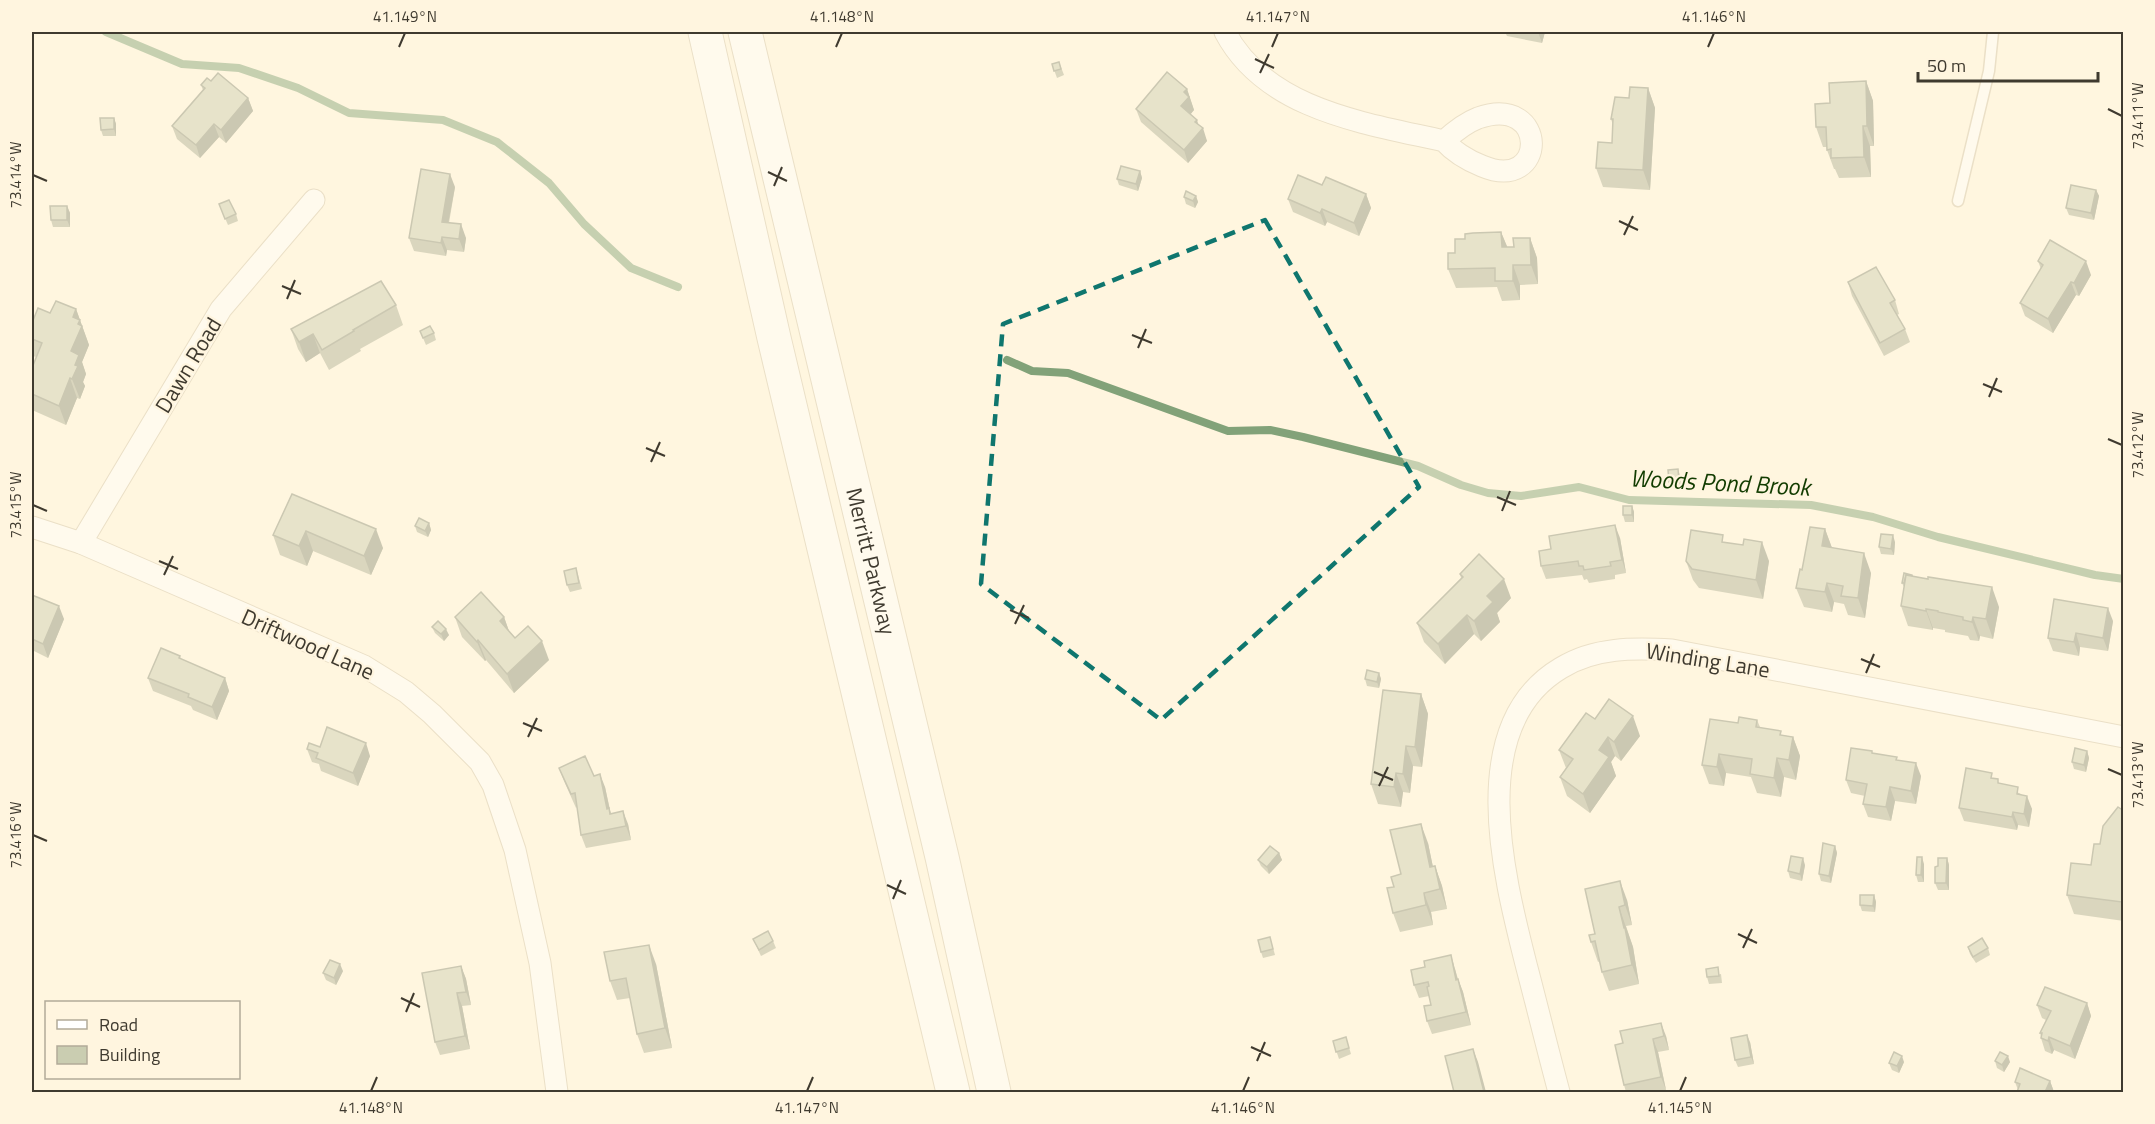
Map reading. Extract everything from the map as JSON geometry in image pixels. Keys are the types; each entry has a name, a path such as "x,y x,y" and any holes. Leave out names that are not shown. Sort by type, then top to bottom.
{"highway":[{"name":"Merritt Parkway","path":"705,32 774,338 953,1092"},
{"name":"Merritt Parkway","path":"745,32 937,834 994,1092"}],"street":[{"path":"1225,32 1232,46 1246,63 1281,90 1304,102 1358,122 1444,141"},
{"name":"Dawn Road","path":"81,543 221,309 314,200"},
{"name":"Driftwood Lane","path":"32,527 81,543 364,666 406,692 432,714 480,762 493,785 515,850 540,963 557,1092"},
{"name":"Winding Lane","path":"1559,1092 1504,869 1499,817 1499,779 1503,751 1522,706 1537,686 1561,668 1590,655 1619,649 1672,650 2124,737"}],"lane":[{"path":"1958,201 1989,71 1993,32"}],"highlighted area":[{"path":"1265,220 1419,487 1161,720 981,584 1003,324"}],"building":[{"path":"1059,62 1061,69 1054,71 1052,64"},
{"path":"1167,72 1187,89 1184,92 1189,97 1181,106 1203,128 1184,150 1136,109"},
{"path":"218,73 248,98 221,130 214,124 196,145 172,126 205,88 201,85 207,78 211,81"},
{"path":"1866,81 1867,126 1863,126 1864,157 1831,158 1831,149 1827,150 1826,127 1816,127 1815,104 1830,103 1829,83"},
{"path":"1630,87 1648,88 1643,170 1596,168 1598,142 1612,143 1613,119 1611,119 1615,97 1629,98"},
{"path":"100,118 114,118 114,129 101,130"},
{"path":"1121,166 1140,171 1136,184 1117,179"},
{"path":"421,169 450,174 442,222 461,224 459,239 442,237 441,243 409,238"},
{"path":"1298,175 1322,185 1326,177 1366,194 1354,223 1322,209 1320,213 1288,199"},
{"path":"2071,185 2096,190 2091,213 2066,208"},
{"path":"1186,191 1196,196 1193,201 1184,197"},
{"path":"229,200 236,214 225,219 219,204"},
{"path":"50,206 67,206 67,220 51,220"},
{"path":"1501,232 1502,247 1514,247 1513,238 1530,238 1531,265 1513,265 1513,281 1495,281 1495,268 1448,269 1448,253 1455,253 1455,239 1465,239 1465,234"},
{"path":"2050,240 2086,261 2074,283 2071,282 2048,319 2020,303 2043,265 2038,261"},
{"path":"1876,267 1895,300 1890,303 1905,329 1880,343 1848,282"},
{"path":"381,281 396,305 322,350 313,334 299,342 291,329"},
{"path":"56,301 76,309 73,317 80,320 78,324 82,326 71,351 79,355 75,365 78,366 72,379 70,378 59,406 32,394 32,368 42,343 32,339 32,323 38,308 50,313"},
{"path":"430,326 434,333 423,338 420,331"},
{"path":"1678,469 1679,481 1669,482 1668,470"},
{"path":"292,494 376,529 364,556 306,531 299,546 273,535"},
{"path":"1623,506 1632,506 1632,515 1623,515"},
{"path":"419,518 429,523 425,531 415,526"},
{"path":"1615,525 1622,560 1610,562 1611,566 1584,570 1583,566 1579,566 1578,561 1541,566 1539,551 1551,549 1549,536"},
{"path":"1810,527 1825,529 1822,546 1864,553 1858,598 1841,596 1843,586 1827,583 1825,592 1796,588 1800,569 1802,570"},
{"path":"1691,530 1723,535 1722,542 1743,545 1744,539 1762,542 1756,580 1692,569 1686,561"},
{"path":"1881,534 1893,535 1891,549 1879,547"},
{"path":"1479,554 1504,579 1487,596 1493,602 1474,621 1467,615 1438,644 1417,623 1463,577 1460,574"},
{"path":"576,568 579,583 567,585 564,571"},
{"path":"1904,573 1912,576 1906,575 1902,583"},
{"path":"1906,575 1992,587 1986,619 1973,617 1972,622 1963,620 1963,617 1938,611 1901,606"},
{"path":"481,592 504,617 500,621 515,638 528,626 542,641 507,674 455,617"},
{"path":"32,595 59,606 43,644 32,639"},
{"path":"2054,599 2108,608 2103,638 2076,633 2074,642 2048,638"},
{"path":"438,621 446,629 441,634 432,627"},
{"path":"161,648 225,678 212,707 188,697 189,694 148,678"},
{"path":"1367,670 1379,673 1377,682 1365,679"},
{"path":"1383,690 1421,694 1415,747 1406,746 1403,774 1396,773 1394,787 1371,784"},
{"path":"1609,699 1633,716 1614,742 1608,737 1599,750 1609,757 1583,794 1560,777 1573,759 1559,750 1586,713 1595,719"},
{"path":"1739,717 1757,720 1756,727 1781,731 1780,735 1793,737 1789,760 1777,758 1774,778 1750,774 1752,759 1719,754 1717,767 1702,765 1710,719 1738,723"},
{"path":"327,727 366,743 353,773 316,758 318,753 307,749 309,743 320,747"},
{"path":"1851,748 1916,763 1911,791 1890,787 1886,807 1863,804 1867,784 1846,780"},
{"path":"2075,748 2087,751 2084,765 2072,762"},
{"path":"585,756 594,776 600,774 607,809 609,808 610,814 623,811 626,826 581,835 575,793 571,794 559,768"},
{"path":"1966,768 1992,773 1991,778 1998,779 1998,783 2018,787 2017,794 2027,796 2024,814 2013,812 2012,817 1959,808"},
{"path":"2118,807 2124,811 2124,894 2122,902 2067,895 2071,863 2091,865 2094,844 2100,844 2103,826"},
{"path":"1421,824 1430,867 1435,866 1440,889 1424,893 1426,905 1393,913 1387,888 1394,887 1391,877 1401,874 1390,830"},
{"path":"1823,843 1835,846 1829,876 1819,874"},
{"path":"1270,846 1279,853 1267,867 1258,860"},
{"path":"1791,856 1803,858 1800,874 1788,871"},
{"path":"1917,857 1922,857 1921,875 1916,875"},
{"path":"1938,858 1947,858 1946,883 1935,883 1935,867 1938,866"},
{"path":"1620,881 1625,905 1619,907 1632,965 1602,972 1595,941 1591,942 1589,935 1595,934 1585,889"},
{"path":"1860,895 1874,895 1873,906 1860,905"},
{"path":"768,931 773,941 759,950 753,939"},
{"path":"1270,937 1273,949 1261,952 1258,940"},
{"path":"1982,938 1988,948 1973,957 1968,947"},
{"path":"649,945 665,1028 637,1034 626,978 610,981 604,952"},
{"path":"1451,955 1466,1012 1427,1021 1424,1006 1431,1005 1428,982 1414,985 1411,970 1425,967 1424,961"},
{"path":"330,960 340,964 334,978 323,973"},
{"path":"461,966 466,992 457,993 465,1036 435,1042 422,973"},
{"path":"1718,967 1719,976 1707,977 1706,969"},
{"path":"2045,987 2087,1003 2070,1046 2049,1037 2048,1041 2041,1038 2042,1033 2040,1033 2051,1011 2037,1005"},
{"path":"1661,1023 1664,1036 1653,1039 1661,1077 1624,1085 1615,1045 1623,1043 1620,1031"},
{"path":"1747,1035 1751,1057 1735,1060 1731,1038"},
{"path":"1346,1037 1349,1048 1336,1052 1333,1041"},
{"path":"1473,1049 1484,1092 1454,1092 1445,1056"},
{"path":"1894,1052 1902,1056 1897,1066 1889,1063"},
{"path":"2000,1052 2008,1056 2002,1065 1995,1061"},
{"path":"2020,1068 2050,1081 2045,1092 2017,1092 2020,1084 2015,1082"}],"waterway":[{"name":"Woods Pond Brook","path":"106,32 182,64 239,68 298,88 349,113 443,120 497,142 549,183 584,224 631,268 678,287"},
{"name":"Woods Pond Brook","path":"1007,360 1032,371 1068,373 1228,431 1270,430 1303,437 1418,466 1461,485 1488,493 1521,496 1579,487 1629,500 1811,505 1873,517 1938,537 2095,575 2124,579"}]}
